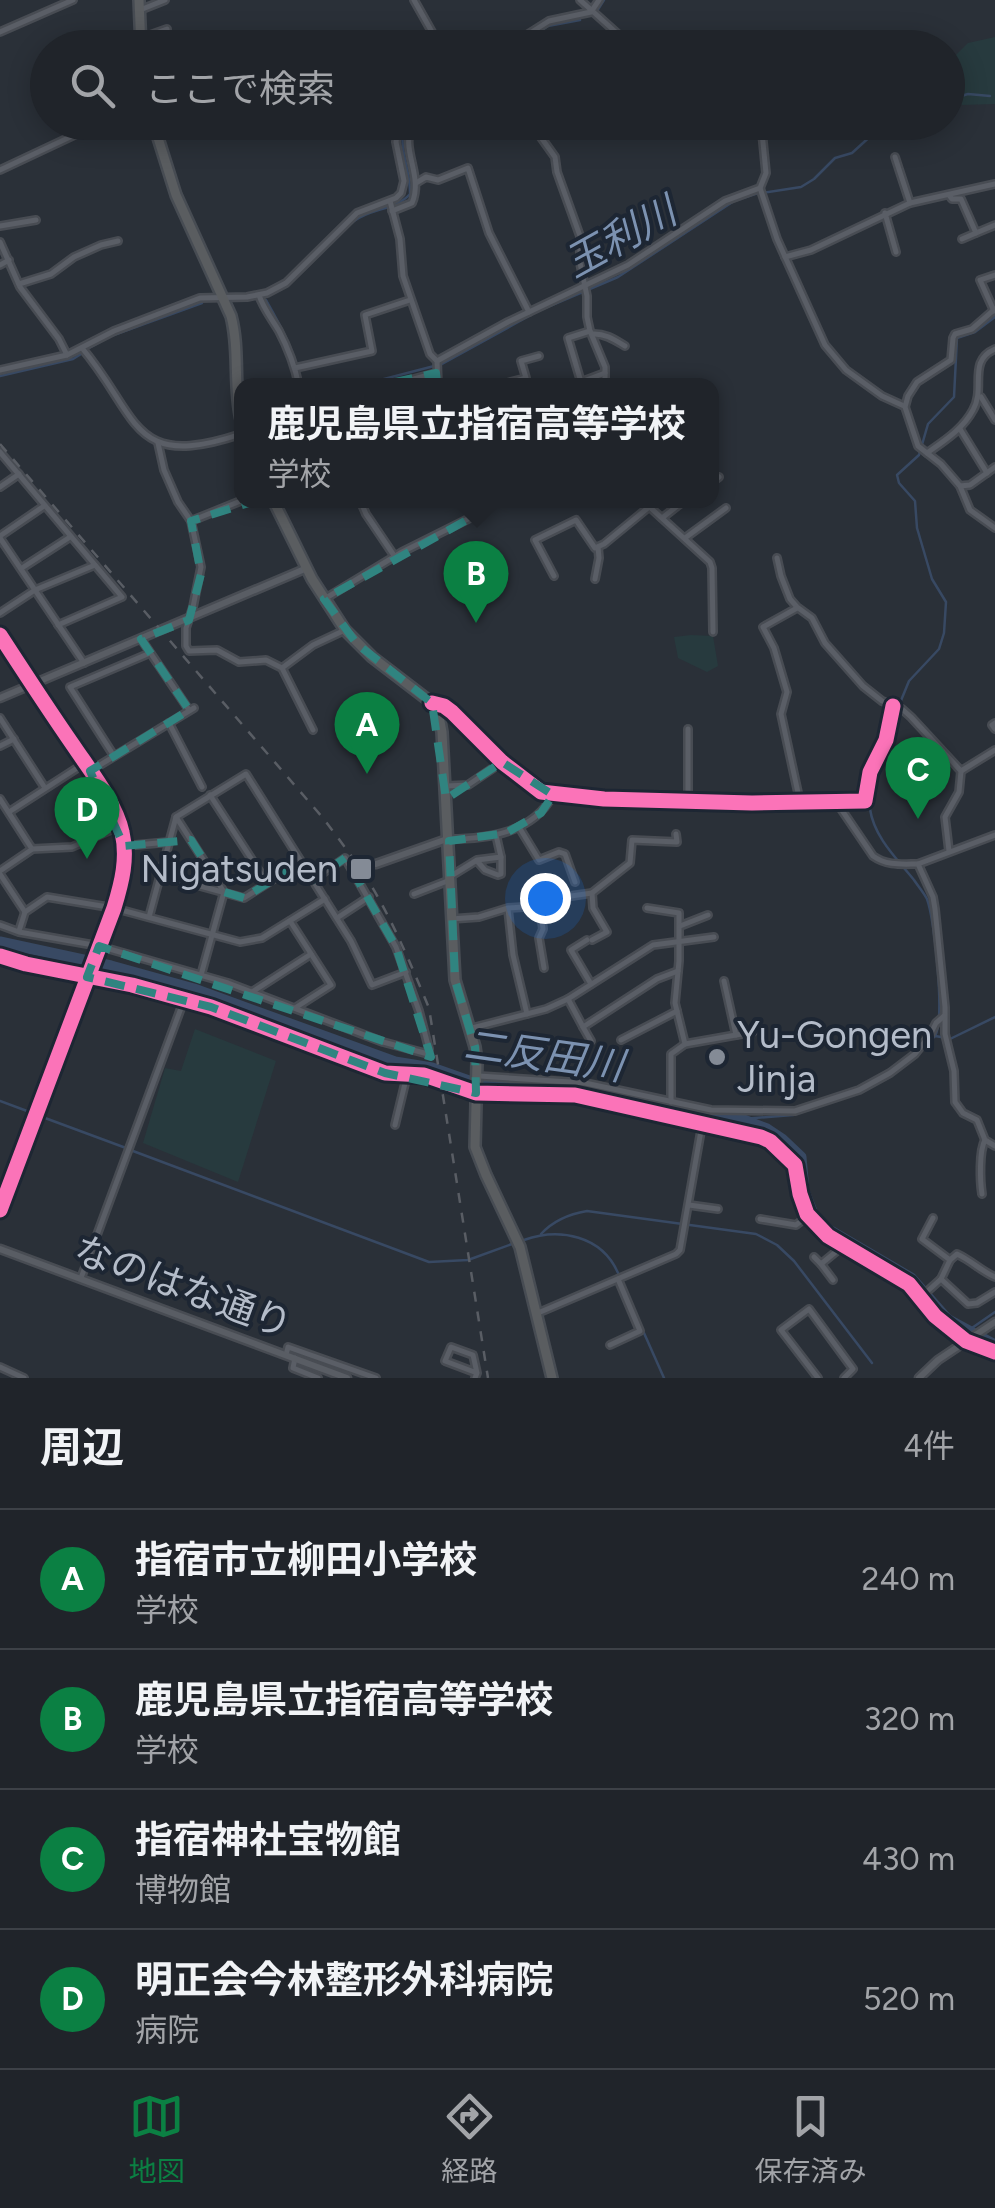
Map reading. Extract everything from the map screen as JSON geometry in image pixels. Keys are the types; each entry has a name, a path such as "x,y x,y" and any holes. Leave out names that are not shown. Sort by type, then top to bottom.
{"highway":[{"path":"139,5 140,30"},
{"path":"158,140 176,195 234,328 236,378"},
{"path":"277,508 324,599 345,630 372,658 432,702 439,716 455,980 475,1047 474,1131 478,1158 520,1247 552,1378"}],"street":[{"path":"0,32 73,0"},
{"path":"139,5 165,0"},
{"path":"414,0 431,30"},
{"path":"580,0 612,30"},
{"path":"535,30 549,21 591,12 599,0"},
{"path":"0,170 64,140"},
{"path":"391,206 401,194 404,181 396,140"},
{"path":"0,370 67,355 114,331 200,298 260,298 286,283 357,213 412,202 416,182 407,140"},
{"path":"543,140 555,157 580,236 580,263 591,332 606,378"},
{"path":"763,140 766,173 760,188 785,257 825,345 854,376 905,407"},
{"path":"894,157 910,202"},
{"path":"416,182 426,177 438,180 468,168 489,233 530,312"},
{"path":"785,257 810,250 910,202 994,185"},
{"path":"436,361 628,266 725,201 760,188"},
{"path":"949,195 961,199 976,233"},
{"path":"391,206 410,300 436,361 437,378"},
{"path":"885,214 896,252"},
{"path":"0,226 36,220"},
{"path":"962,238 995,225"},
{"path":"19,284 51,274 74,257 118,241"},
{"path":"0,242 19,284 67,355"},
{"path":"0,265 9,260"},
{"path":"995,275 980,280 994,310 972,329 955,334 951,360 917,382 905,407 918,446 960,486 970,510 995,528"},
{"path":"260,298 297,368 298,378"},
{"path":"297,368 372,350 364,315 410,300"},
{"path":"580,378 568,338 591,332 626,346"},
{"path":"82,348 134,425 158,443 195,446 234,436"},
{"path":"927,453 960,428 975,408 980,395 980,360 993,349 995,357"},
{"path":"526,378 521,361 539,356"},
{"path":"418,378 436,373"},
{"path":"592,378 606,373"},
{"path":"980,395 995,420"},
{"path":"960,428 987,473"},
{"path":"158,443 164,470 178,502 192,521 201,574 186,628 188,652 217,650 239,662 266,660 282,668 313,730"},
{"path":"0,452 122,597 58,625"},
{"path":"960,486 970,484 995,466"},
{"path":"0,487 19,474"},
{"path":"192,521 234,504"},
{"path":"44,506 0,537 84,663"},
{"path":"363,508 395,557"},
{"path":"324,599 474,516 472,508"},
{"path":"598,547 648,508"},
{"path":"650,508 706,557 712,568 713,632"},
{"path":"662,518 675,508"},
{"path":"685,538 726,508"},
{"path":"554,576 535,540 576,520 598,547"},
{"path":"22,568 70,536"},
{"path":"594,579 598,547"},
{"path":"778,558 785,588 797,608 812,618 825,643 863,686 882,701 902,709 961,772 959,792 945,817 949,851"},
{"path":"0,613 35,590 95,565"},
{"path":"0,698 307,568"},
{"path":"797,608 762,627 774,648 787,692 780,714 800,802"},
{"path":"282,668 313,644 345,630"},
{"path":"0,636 85,762 120,826 124,846 124,872 114,908 0,1210"},
{"path":"90,771 192,709 141,639"},
{"path":"114,756 70,687 150,652"},
{"path":"432,702 452,712 502,762 541,792 604,799 800,802 865,801 870,772 886,740 894,706"},
{"path":"0,718 46,788"},
{"path":"168,723 202,787"},
{"path":"688,729 688,801"},
{"path":"0,746 14,739"},
{"path":"961,772 995,750"},
{"path":"9,812 85,762"},
{"path":"446,786 468,785 502,762"},
{"path":"149,917 176,816 246,774 352,941 372,985 406,972"},
{"path":"376,864 448,839 496,835 519,826 541,813 553,794"},
{"path":"210,795 267,883"},
{"path":"0,799 32,850"},
{"path":"836,800 880,861 918,864 995,835"},
{"path":"176,816 224,892 201,975"},
{"path":"25,912 0,873 32,850 72,847 120,826"},
{"path":"519,826 539,860 559,852 564,854 575,882"},
{"path":"451,918 480,917 592,893 630,863 632,840 677,842 676,834"},
{"path":"489,883 502,869 496,835"},
{"path":"124,846 170,842"},
{"path":"414,894 450,878 477,860 500,857"},
{"path":"0,925 201,975 383,1042 428,1054 419,1011 396,947 345,858 313,880"},
{"path":"477,860 485,870 498,875"},
{"path":"160,875 244,898 301,862"},
{"path":"918,864 935,909 955,1102 963,1114 977,1120 984,1140 995,1146"},
{"path":"591,984 572,950 607,932 593,908 592,893"},
{"path":"337,918 369,896"},
{"path":"19,932 25,912 47,897 114,908 240,942 251,941 325,898"},
{"path":"540,906 544,968"},
{"path":"508,908 513,955 527,1014"},
{"path":"647,908 679,913 675,994 685,1044"},
{"path":"680,926 708,914"},
{"path":"290,921 331,986 295,1008"},
{"path":"469,1029 568,999 653,944 714,937"},
{"path":"252,992 311,954"},
{"path":"0,956 210,1007 385,1072 574,1095 762,1136 795,1165 808,1216 828,1236 924,1294 935,1316 967,1341 995,1352"},
{"path":"583,1026 656,979 678,971"},
{"path":"724,981 736,1035"},
{"path":"568,999 591,1041"},
{"path":"81,1279 184,1000"},
{"path":"621,1040 676,1011"},
{"path":"477,1083 585,1083 711,1110 788,1112 859,1090 890,1073 915,1054 944,1016"},
{"path":"671,1102 671,1054 685,1044 754,1032"},
{"path":"394,1125 407,1074"},
{"path":"538,1313 676,1254 683,1244 702,1125"},
{"path":"982,1194 979,1172 984,1140"},
{"path":"689,1205 718,1209"},
{"path":"760,1219 796,1225 808,1216"},
{"path":"933,1218 922,1239 950,1260"},
{"path":"821,1264 843,1246"},
{"name":"なのはな通り","path":"0,1249 347,1378"},
{"path":"924,1294 941,1279 957,1254 995,1276"},
{"path":"814,1257 833,1280"},
{"path":"610,1345 640,1331 618,1279"},
{"path":"941,1279 968,1304 995,1292"},
{"path":"818,1378 781,1330 809,1309 852,1369 844,1378"},
{"path":"919,1378 938,1360 995,1322"},
{"path":"286,1354 288,1347 376,1378"},
{"path":"451,1347 473,1354 476,1376 445,1361 451,1347"},
{"path":"295,1358 293,1368 318,1378"},
{"path":"0,1367 24,1378"}],"highlighted area":[{"path":"436,373 444,447 474,516 324,599 357,644 432,703 446,799 502,762 553,795 541,813 506,833 449,841 455,980 475,1047 476,1093 385,1073 211,1007 87,977 99,946 431,1057 396,947 345,858 313,880 301,862 244,898 224,892 191,840 124,846 90,771 189,710 141,639 189,620 201,574 191,521 271,496 246,438 296,419 308,401"}],"green space":[{"path":"995,37 995,104 965,105 968,43"},
{"path":"713,636 718,666 707,672 678,658 674,637"},
{"path":"195,1029 276,1061 238,1182 143,1143 165,1068 181,1071"}],"waterway":[{"path":"597,11 604,0"},
{"path":"542,30 580,20"},
{"name":"玉利川","path":"965,95 990,96"},
{"path":"257,300 287,284 354,221 410,194 403,140"},
{"name":"玉利川","path":"388,378 442,364 538,311 618,277 734,201 801,187 835,158 852,153 866,140"},
{"name":"玉利川","path":"266,300 283,331 300,378"},
{"path":"89,348 111,336 202,303"},
{"path":"893,720 909,681 939,649 946,602 932,579 917,528 915,501 897,475 919,455 928,424 954,397 957,338 975,332 995,317"},
{"path":"0,376 81,354"},
{"path":"887,743 872,783 870,809 881,838 927,899 938,969 935,1036"},
{"name":"二反田川","path":"0,942 194,989 395,1062 432,1068 469,1081 577,1087 704,1116 741,1119 767,1129 801,1157 804,1191 813,1214 829,1230 911,1278 947,1319 995,1345"},
{"path":"950,1039 995,1017"},
{"path":"923,1048 935,1036 941,1037"},
{"path":"741,1119 793,1115 858,1093 890,1076"},
{"path":"0,1101 27,1111"},
{"path":"45,1118 126,1148"},
{"path":"133,1151 429,1262 468,1260 512,1244"},
{"path":"541,1234 562,1219 587,1211 756,1234 777,1245 794,1261 872,1363"},
{"path":"524,1240 552,1234 578,1238 602,1250 618,1273"},
{"path":"624,1288 664,1378"},
{"path":"969,1330 995,1312"}],"railway":[{"path":"0,444 323,818 360,868 389,919 429,1008 488,1378"}],"cycle path":[{"path":"0,635 108,798 119,821 124,851 114,908 0,1210"},
{"path":"432,703 452,712 502,762 541,792 604,799 752,803 865,801 870,772 886,740 893,706"},
{"path":"0,956 211,1007 385,1073 424,1075 476,1093 575,1095 761,1137 795,1165 807,1214 828,1236 909,1284 935,1316 966,1341 995,1352"}],"place":[{"name":"鹿児島県立指宿高等学校","path":"476,623"},
{"name":"指宿市立柳田小学校","path":"367,774"},
{"name":"指宿神社宝物館","path":"918,819"},
{"name":"明正会今林整形外科病院","path":"87,859"},
{"name":"Nigatsuden","path":"361,869"},
{"name":"Yu-Gongen Jinja","path":"717,1057"}]}
